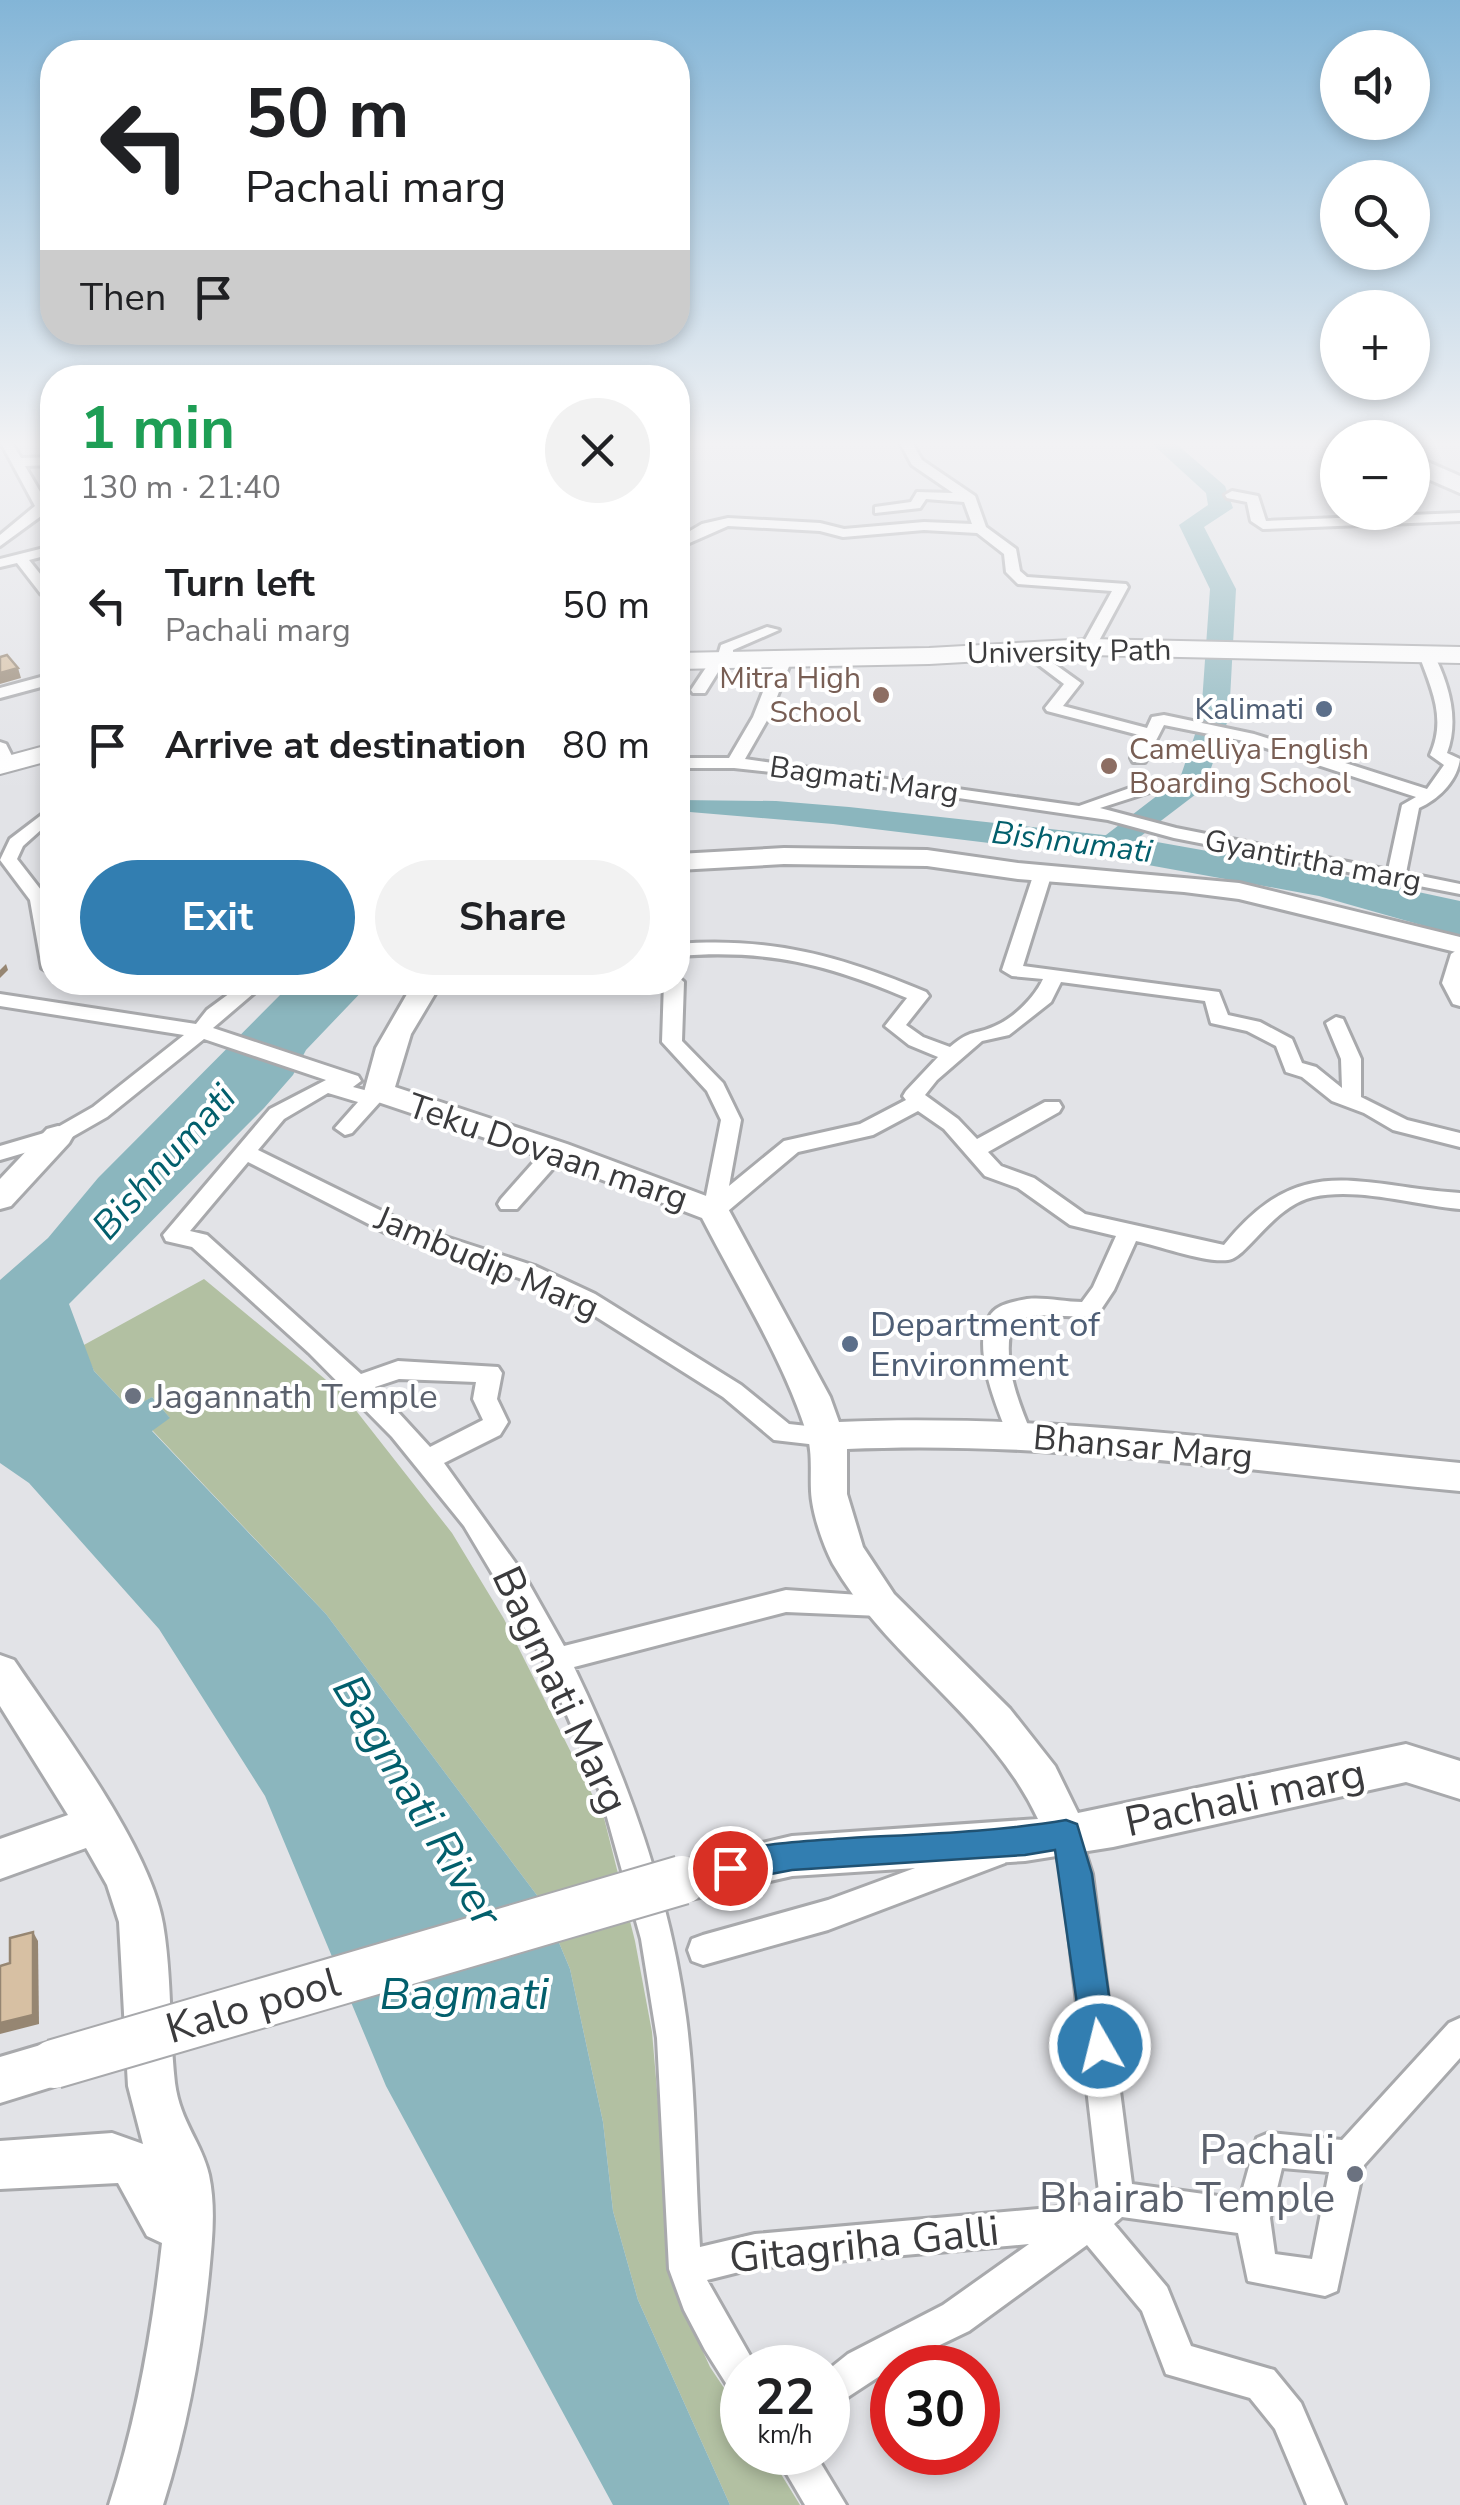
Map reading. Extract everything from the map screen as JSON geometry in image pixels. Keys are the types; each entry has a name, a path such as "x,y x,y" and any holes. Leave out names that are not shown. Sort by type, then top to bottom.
{"main road":[{"name":"University Path","path":"690,661 1088,647 1460,655"},
{"path":"3,759 40,754"},
{"path":"690,861 784,856 926,858 1239,891 1460,945"},
{"path":"376,1096 392,1036 419,995"},
{"name":"Teku Dovaan marg","path":"376,1096 556,1151 714,1211 812,1397 826,1436 831,1459 829,1494 846,1552 880,1605 996,1722 1040,1780 1046,1837"},
{"path":"0,1198 58,1136"},
{"name":"Bhansar Marg","path":"826,1436 875,1432 1020,1435 1460,1478"},
{"path":"0,1672 72,1780 126,1878 141,1922 152,2086 162,2131 185,2174 189,2222 177,2339 156,2442 136,2505"},
{"name":"Pachali marg","path":"730,1868 792,1856 1046,1837 1406,1763 1460,1780"},
{"path":"0,1860 96,1825"},
{"name":"Kalo pool","path":"0,2080 730,1868"},
{"path":"0,2165 112,2157 134,2164 164,2219 189,2222"}],"street":[{"path":"22,558 40,579"},
{"path":"1012,558 1013,572 1023,581 1121,587 1088,647"},
{"path":"699,690 726,648 772,630"},
{"path":"1028,650 1073,683 1053,708 1153,734"},
{"path":"1396,876 1412,805 1431,796 1454,763 1438,756 1448,742 1450,702 1426,652"},
{"path":"734,763 761,717 784,659"},
{"path":"0,693 40,682"},
{"path":"1138,758 1161,720 1248,737 1431,796"},
{"name":"Bagmati Marg","path":"690,763 734,763 1109,815"},
{"path":"1074,810 1144,788"},
{"name":"Gyantirtha marg","path":"1109,815 1174,833 1460,890"},
{"path":"40,822 16,843 8,860 40,904"},
{"path":"1043,873 1012,970 1212,996 1219,1010 1218,1018 1253,1026 1285,1043 1292,1068 1309,1072 1339,1096 1400,1125 1460,1140"},
{"path":"690,949 771,948 838,961 918,996 895,1026 916,1041 951,1055"},
{"path":"1460,954 1452,983 1460,1000"},
{"path":"1055,974 1044,998 1002,1031 976,1036 951,1055 912,1096 950,1124 993,1170 1026,1183 1078,1220 1225,1253 1234,1250 1240,1237 1262,1215 1289,1198 1324,1188 1460,1202"},
{"path":"46,1006 50,995"},
{"path":"0,1153 58,1136 100,1112 240,995"},
{"path":"674,995 672,1042 716,1088 731,1120 714,1211"},
{"path":"0,1000 200,1032"},
{"path":"1336,1022 1351,1060 1352,1093 1339,1096"},
{"name":"Teku Dovaan marg","path":"200,1032 346,1078 376,1096"},
{"path":"246,1152 276,1114 319,1088 332,1086 376,1096"},
{"path":"345,1128 376,1096"},
{"path":"714,1211 791,1146 866,1130 919,1102"},
{"path":"976,1150 1052,1107"},
{"path":"509,1204 556,1151"},
{"name":"Bagmati Marg","path":"246,1152 174,1235 199,1241 358,1384 427,1460 485,1534 536,1618 606,1772 655,1932 670,2017 686,2268 722,2345"},
{"name":"Jambudip Marg","path":"246,1152 404,1232 528,1272 587,1300 732,1391 783,1433 826,1436"},
{"path":"1020,1435 1000,1380 994,1342 1000,1318 1018,1307 1088,1312 1103,1290 1129,1232"},
{"path":"358,1384 398,1370 490,1373 485,1400 496,1422 427,1460"},
{"path":"556,1660 786,1601 880,1605"},
{"path":"703,1950 903,1890 1046,1837 1076,1874 1117,2199"},
{"path":"1348,2156 1269,2150 1253,2218 1260,2268 1325,2279 1348,2156 1460,2034"},
{"path":"1253,2218 1117,2199 1090,2222 1155,2299 1179,2362 1261,2383 1288,2416 1326,2505"},
{"name":"Gitagriha Galli","path":"686,2268 755,2251 1090,2222"},
{"name":"Gitagriha Galli","path":"850,2375 956,2318 1090,2222"},
{"path":"807,2475 827,2505"}],"green space":[{"path":"204,1279 343,1394 452,1533 504,1619 604,1818 635,1941 652,2032 674,2288 720,2382 720,2475 782,2475 800,2505 730,2505 638,2300 613,2211 603,2122 570,1969 542,1902 326,1614 152,1430 169,1417 152,1397 131,1410 94,1371 82,1346"}],"water":[{"name":"Bishnumati","path":"690,800 849,807 1140,839 1460,901 1460,936 1319,896 1104,857 833,824 690,812"},
{"name":"Bagmati","path":"280,995 359,995 306,1050 293,1075 264,1108 69,1304 94,1371 130,1409 152,1397 170,1418 152,1431 326,1614 542,1902 570,1969 603,2122 613,2211 638,2300 730,2505 613,2505 386,2086 265,1796 159,1629 29,1483 0,1463 0,1280 48,1238 98,1178"}],"building":[{"path":"7,655 18,668 0,673 0,657"},
{"path":"33,1932 33,2015 0,2023 0,1966 10,1963 10,1938"}],"waterway":[{"name":"Bishnumati","path":"1109,845 1193,782 1215,717 1223,589 1207,558"}],"place":[{"name":"Mitra High School","path":"881,695"},
{"name":"Kalimati","path":"1324,709"},
{"name":"Camelliya English Boarding School","path":"1109,766"},
{"name":"Department of Environment","path":"850,1344"},
{"name":"Jagannath Temple","path":"133,1396"},
{"name":"Pachali Bhairab Temple","path":"1355,2174"}],"route":[{"path":"730,1868 792,1856 1025,1841 1066,1834 1076,1874 1100,2046"}],"water label":[{"name":"Bagmati River","path":"417,1801"}]}
